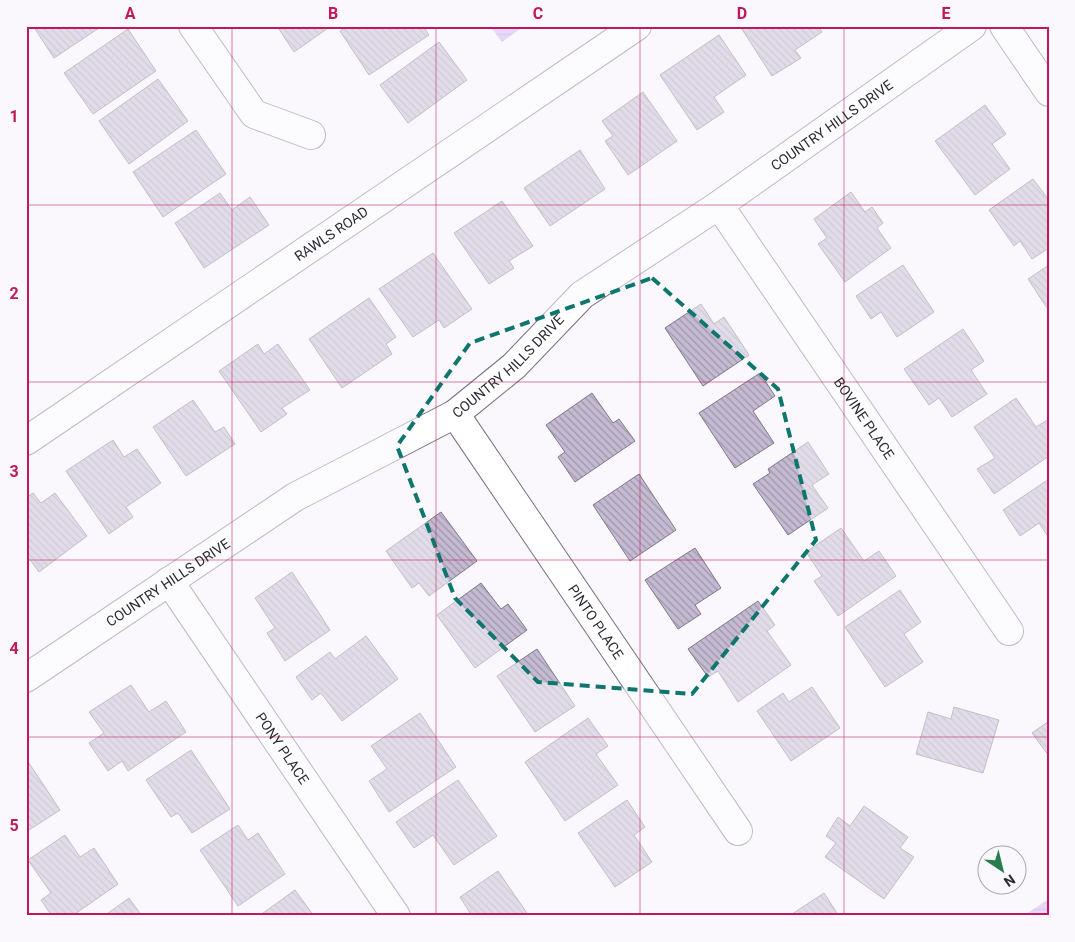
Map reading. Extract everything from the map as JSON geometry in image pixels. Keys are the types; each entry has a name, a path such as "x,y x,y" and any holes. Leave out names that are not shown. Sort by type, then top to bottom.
{"street":[{"path":"193,26 254,114 312,135"},
{"name":"RAWLS ROAD","path":"26,441 637,26"},
{"name":"COUNTRY HILLS DRIVE","path":"26,678 295,497 454,414 514,366 582,295 719,205 972,26"},
{"path":"1004,26 1049,92"},
{"name":"BOVINE PLACE","path":"719,205 1009,631"},
{"name":"PINTO PLACE","path":"454,414 738,830"},
{"name":"PONY PLACE","path":"168,581 396,916"}],"highlighted area":[{"path":"652,278 778,389 816,540 692,694 538,682 455,598 397,446 470,343"}],"shaded area":[{"path":"490,26 524,26 502,42"},
{"path":"1049,899 1049,916 1023,916"}],"building":[{"path":"33,26 102,26 54,58"},
{"path":"277,26 331,26 294,52"},
{"path":"348,26 423,26 429,35 369,75 340,31"},
{"path":"740,26 818,26 822,32 795,50 801,58 772,76"},
{"path":"128,29 156,71 93,114 64,73"},
{"path":"719,35 746,75 714,97 724,112 697,130 660,75"},
{"path":"439,42 467,80 408,123 380,85"},
{"path":"158,79 188,121 129,164 99,121"},
{"path":"643,92 677,141 628,175 605,141 613,136 602,121"},
{"path":"985,105 1006,134 992,144 1010,169 975,195 935,141"},
{"path":"196,130 226,174 163,217 133,172"},
{"path":"580,150 605,189 550,226 524,188"},
{"path":"1033,179 1049,200 1049,248 1032,259 1020,241 1014,246 989,210"},
{"path":"851,192 865,212 872,207 883,223 877,228 891,248 845,282 818,244 827,238 814,219"},
{"path":"220,193 232,210 250,197 269,225 204,268 175,223"},
{"path":"502,201 533,246 509,261 514,268 489,284 454,233"},
{"path":"433,253 472,309 444,328 439,320 413,337 379,289"},
{"path":"903,265 934,312 897,337 881,312 871,319 856,296"},
{"path":"1049,265 1049,311 1028,279"},
{"path":"369,298 396,337 386,344 392,354 342,388 309,339"},
{"path":"701,304 714,324 724,317 749,355 703,386 665,328"},
{"path":"963,329 984,361 971,370 987,394 952,417 939,398 929,405 904,369"},
{"path":"258,344 264,354 278,344 310,390 282,408 287,414 261,432 219,371"},
{"path":"760,373 775,396 753,411 774,443 735,468 699,413"},
{"path":"592,393 613,423 619,419 635,441 575,482 558,457 565,452 546,425"},
{"path":"1016,398 1036,427 1049,419 1049,456 994,494 977,469 995,458 974,427"},
{"path":"193,400 215,432 224,427 235,444 186,476 153,427"},
{"path":"113,440 124,457 137,449 161,483 126,507 133,517 109,534 66,471"},
{"path":"808,442 829,474 812,485 828,508 788,535 753,484 770,473 768,469"},
{"path":"639,474 676,530 630,561 593,505"},
{"path":"1049,479 1049,538 1039,523 1020,536 1003,510"},
{"path":"33,493 41,503 55,493 87,536 39,572 26,554 26,498"},
{"path":"441,512 477,561 429,596 419,583 412,588 386,551"},
{"path":"841,528 864,561 879,551 896,576 838,616 814,581 822,576 806,552"},
{"path":"695,548 721,588 695,605 701,614 678,629 645,580"},
{"path":"292,572 330,630 285,661 267,633 275,628 255,598"},
{"path":"481,583 501,609 508,604 527,630 475,668 437,615"},
{"path":"900,590 921,622 904,634 923,662 885,687 845,627"},
{"path":"758,601 775,625 767,631 791,665 738,702 718,671 708,677 688,649"},
{"path":"366,636 398,679 342,721 321,693 312,700 296,677 330,652 335,659"},
{"path":"537,649 575,706 535,732 497,676"},
{"path":"131,685 149,712 166,701 186,732 128,771 122,761 108,771 89,743 104,733 89,712"},
{"path":"812,687 840,728 791,761 757,711 783,693 789,702"},
{"path":"954,707 999,720 983,773 916,754 928,712 951,719"},
{"path":"420,713 456,767 389,812 369,781 387,769 371,746"},
{"path":"588,718 608,746 596,754 618,785 565,821 525,762"},
{"path":"1049,721 1049,756 1032,733"},
{"path":"191,750 230,809 192,833 178,813 171,817 146,780"},
{"path":"29,763 60,810 26,832 26,764"},
{"path":"458,780 497,836 454,865 433,835 414,848 396,822"},
{"path":"627,800 645,827 634,835 652,862 615,887 578,833"},
{"path":"864,806 908,837 900,848 914,857 884,899 825,857 836,843 826,836 838,817 850,826"},
{"path":"238,825 248,840 258,833 285,874 238,906 200,850"},
{"path":"65,835 80,857 94,848 118,884 72,916 52,916 41,900 51,893 28,860"},
{"path":"498,871 529,916 472,916 460,897"},
{"path":"295,890 314,916 259,916"},
{"path":"824,893 839,916 789,916"},
{"path":"129,898 142,916 104,916"}]}
